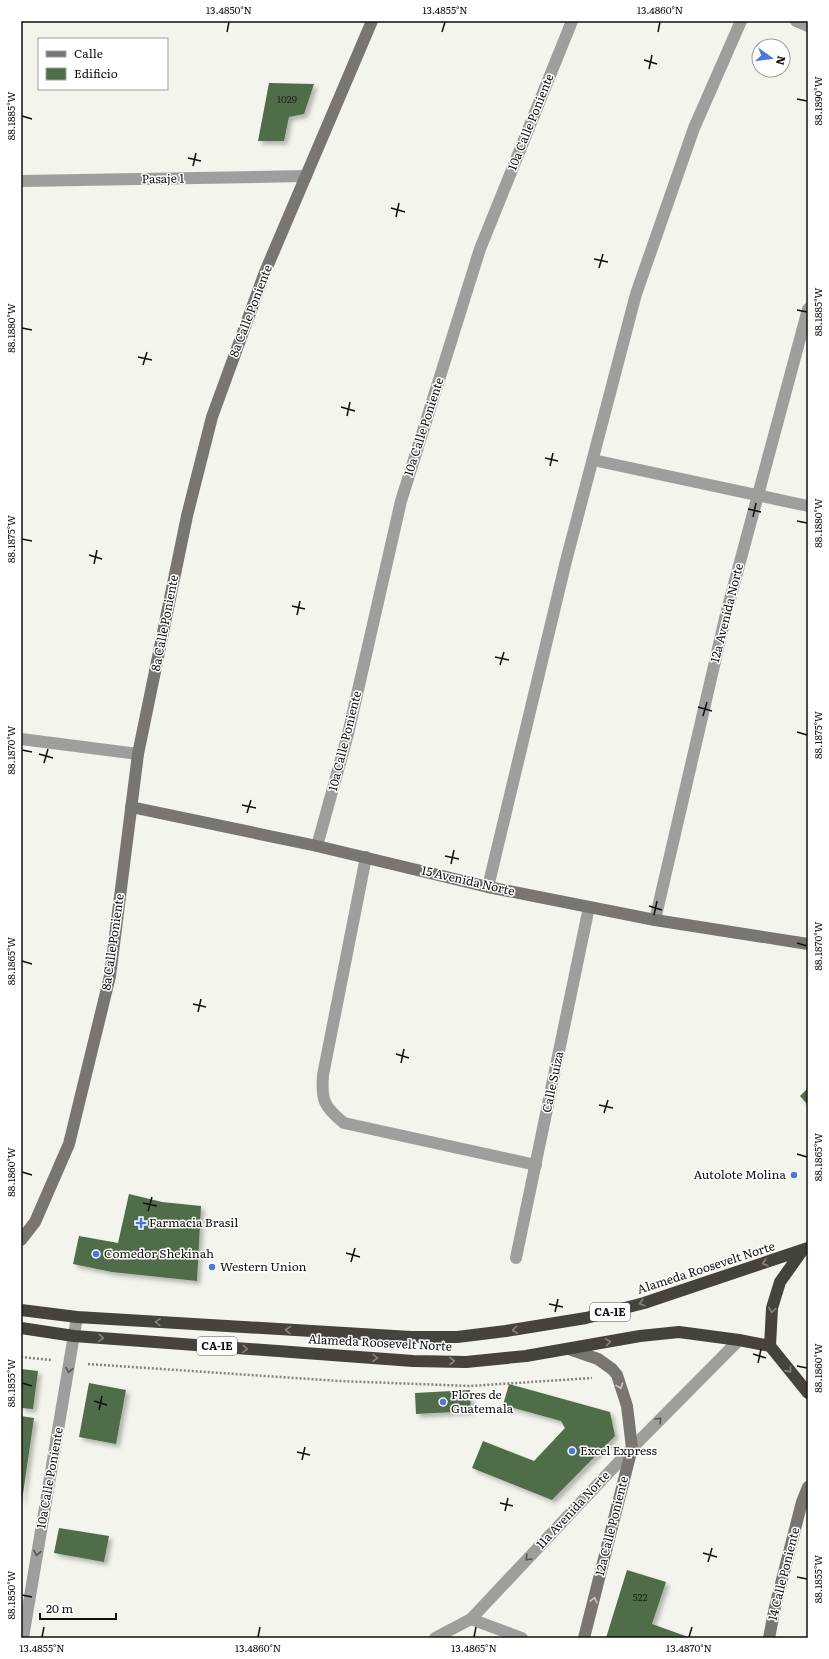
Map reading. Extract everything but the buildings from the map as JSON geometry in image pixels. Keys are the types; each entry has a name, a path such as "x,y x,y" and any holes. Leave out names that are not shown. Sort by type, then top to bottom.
{"highway":[{"name":"Alameda Roosevelt Norte","path":"21,1310 77,1317 411,1337 457,1336 542,1326 612,1311 644,1303 805,1250"},
{"path":"805,1250 780,1282 772,1308 770,1346 808,1393"},
{"name":"Alameda Roosevelt Norte","path":"21,1328 74,1336 413,1361 473,1361 526,1356 640,1336 679,1332 739,1340 770,1346"}],"street":[{"name":"8a Calle Poniente","path":"21,1240 35,1222 69,1144 110,976 138,754 187,516 212,417 266,272 372,21"},
{"name":"10a Calle Poniente","path":"317,846 348,734 401,501 480,249 572,21"},
{"path":"488,887 566,561 636,294 694,128 741,21"},
{"path":"796,21 808,26"},
{"name":"Pasaje 1","path":"21,181 306,176"},
{"name":"12a Avenida Norte","path":"655,920 726,614 808,309"},
{"path":"593,460 808,506"},
{"path":"21,739 138,754"},
{"name":"15 Avenida Norte","path":"131,807 317,846 488,887 655,920 808,944"},
{"path":"366,857 323,1075 321,1093 330,1112 344,1123 536,1165"},
{"name":"Calle Suiza","path":"516,1258 589,907"},
{"name":"10a Calle Poniente","path":"23,1638 77,1317"},
{"name":"11a Avenida Norte","path":"435,1638 471,1619 632,1448 739,1340"},
{"name":"12a Calle Poniente","path":"569,1349 598,1359 612,1369 616,1375 627,1406 632,1448 584,1638"},
{"name":"14 Calle Poniente","path":"769,1638 775,1607 802,1502 808,1487"},
{"path":"471,1619 522,1638"}],"path":[{"path":"21,1357 339,1382 470,1386 588,1379 616,1375"}],"place":[{"name":"Autolote Molina","path":"794,1175"},
{"name":"Farmacia Brasil","path":"141,1223"},
{"name":"Comedor Shekinah","path":"96,1254"},
{"name":"Western Union","path":"212,1267"},
{"name":"Flores de Guatemala","path":"443,1402"},
{"name":"Excel Express","path":"572,1451"}]}
